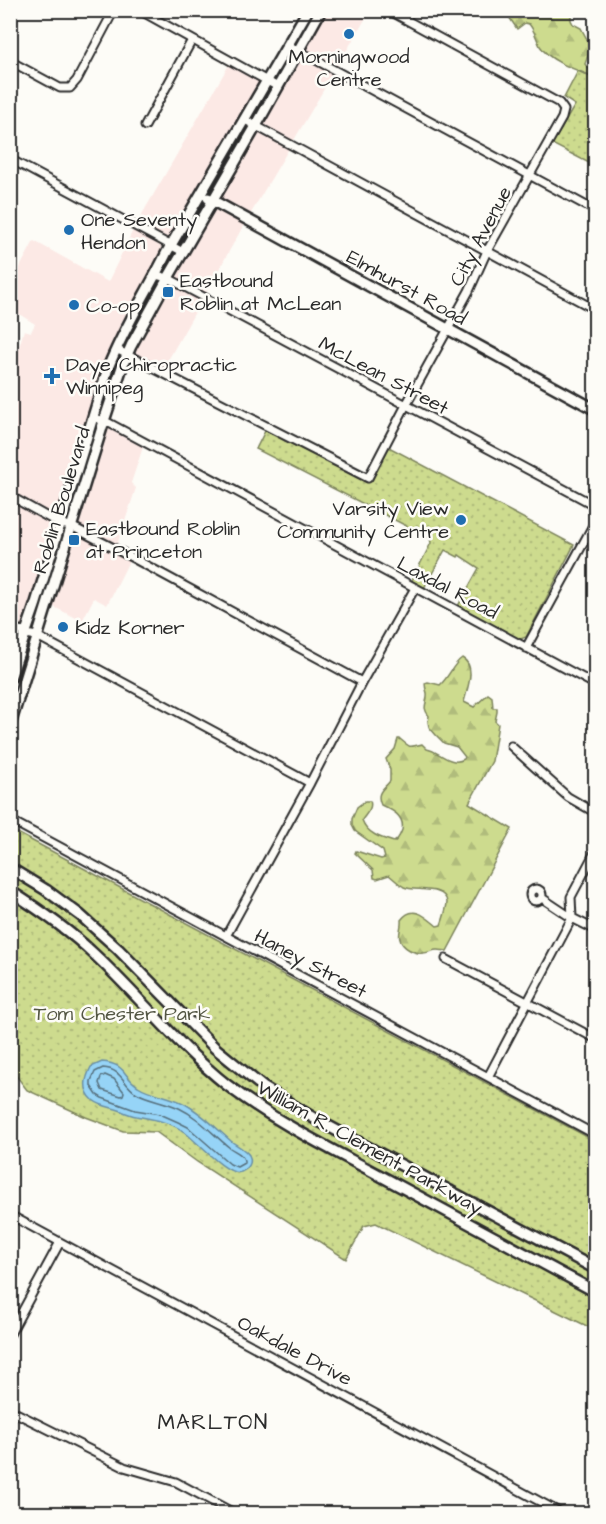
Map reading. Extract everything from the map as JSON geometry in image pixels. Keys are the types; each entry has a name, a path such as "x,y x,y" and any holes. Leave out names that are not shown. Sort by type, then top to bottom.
{"main road":[{"name":"Roblin Boulevard","path":"10,678 116,349 171,245 308,10"},
{"name":"Roblin Boulevard","path":"10,725 104,421 127,355 168,278 321,10"},
{"name":"Elmhurst Road","path":"201,195 596,410"},
{"name":"William R. Clement Parkway","path":"11,868 80,915 118,949 214,1048 263,1087 317,1120 596,1269"},
{"name":"William R. Clement Parkway","path":"10,893 53,920 82,943 200,1062 247,1099 306,1136 596,1292"}],"street":[{"path":"10,61 60,88 70,88 77,80 114,10"},
{"path":"139,10 278,87"},
{"name":"City Avenue","path":"127,355 368,478 469,291 487,251 562,118 564,110 559,103 388,10"},
{"path":"145,126 192,40"},
{"path":"288,45 596,212"},
{"path":"245,120 596,310"},
{"path":"10,159 183,252"},
{"name":"McLean Street","path":"156,275 168,278 596,506"},
{"path":"116,349 127,355"},
{"name":"Laxdal Road","path":"93,417 596,685"},
{"path":"10,496 60,524 72,526 131,557 362,682"},
{"path":"526,648 596,520"},
{"path":"226,936 310,783 362,682 416,588"},
{"path":"10,625 26,634 37,636 310,783"},
{"path":"511,746 568,797 596,813"},
{"name":"Haney Street","path":"10,820 596,1135"},
{"path":"488,1077 572,918 571,897 596,850"},
{"path":"542,897 572,918 596,930"},
{"path":"446,959 596,1040"},
{"name":"Oakdale Drive","path":"10,1215 563,1514"},
{"path":"10,1334 60,1242"},
{"path":"10,1410 124,1467 176,1482 236,1514"}],"shaded area":[{"path":"323,11 370,11 241,230 162,371 129,354"},
{"path":"230,63 265,82 119,339 58,520 11,493 11,411 16,393 11,390 11,375 24,330 31,332 35,324 11,309 11,284 34,241 108,282 134,228"},
{"path":"107,421 145,441 131,483 136,488 116,548 131,557 107,605 94,598 82,621 50,605"},
{"path":"10,498 59,524 44,570 34,566 43,571 25,632 11,624"}],"green space":[{"path":"505,11 571,11 573,24 581,28 589,43 590,50 585,64 595,72 595,77 551,57 540,46 529,24 525,23 517,29"},
{"path":"578,71 595,79 595,166 552,144 575,105 564,98"},
{"name":"Varsity View Community Centre","path":"266,429 369,481 387,446 574,545 526,637 518,640 458,606 479,568 459,555 458,557 445,550 423,590 411,582 431,543 430,538 256,449"},
{"path":"462,658 467,662 470,672 464,702 474,707 488,694 492,697 493,708 497,708 495,721 498,724 492,761 469,803 512,829 447,951 420,953 409,950 401,942 399,934 401,920 414,912 424,915 437,926 441,925 447,904 445,897 435,891 404,887 389,875 374,878 373,870 355,853 356,851 381,859 385,858 383,851 355,831 352,819 357,807 365,801 370,801 370,809 362,820 367,829 379,837 394,842 399,837 402,830 400,817 381,805 379,801 381,791 390,781 390,770 386,759 395,749 398,739 410,746 422,744 427,749 450,760 464,759 465,757 457,747 444,743 429,727 429,716 425,707 427,693 425,683 440,685"},
{"name":"Tom Chester Park","path":"10,829 595,1141 595,1330 376,1223 364,1226 346,1259 197,1162 156,1132 123,1131 27,1090 11,1072"}],"water":[{"path":"102,1062 116,1065 143,1089 179,1101 198,1112 249,1155 249,1165 241,1172 235,1172 172,1125 132,1115 96,1102 87,1092 86,1080 91,1067"}],"place":[{"name":"Morningwood Centre","path":"349,34"},
{"name":"One Seventy Hendon","path":"69,230"},
{"name":"Eastbound Roblin at McLean","path":"168,292"},
{"name":"Co-op","path":"74,305"},
{"name":"Daye Chiropractic Winnipeg","path":"52,376"},
{"name":"Varsity View Community Centre","path":"461,520"},
{"name":"Eastbound Roblin at Princeton","path":"74,540"},
{"name":"Kidz Korner","path":"63,627"}],"district":[{"name":"MARLTON","path":"213,1422"}]}
